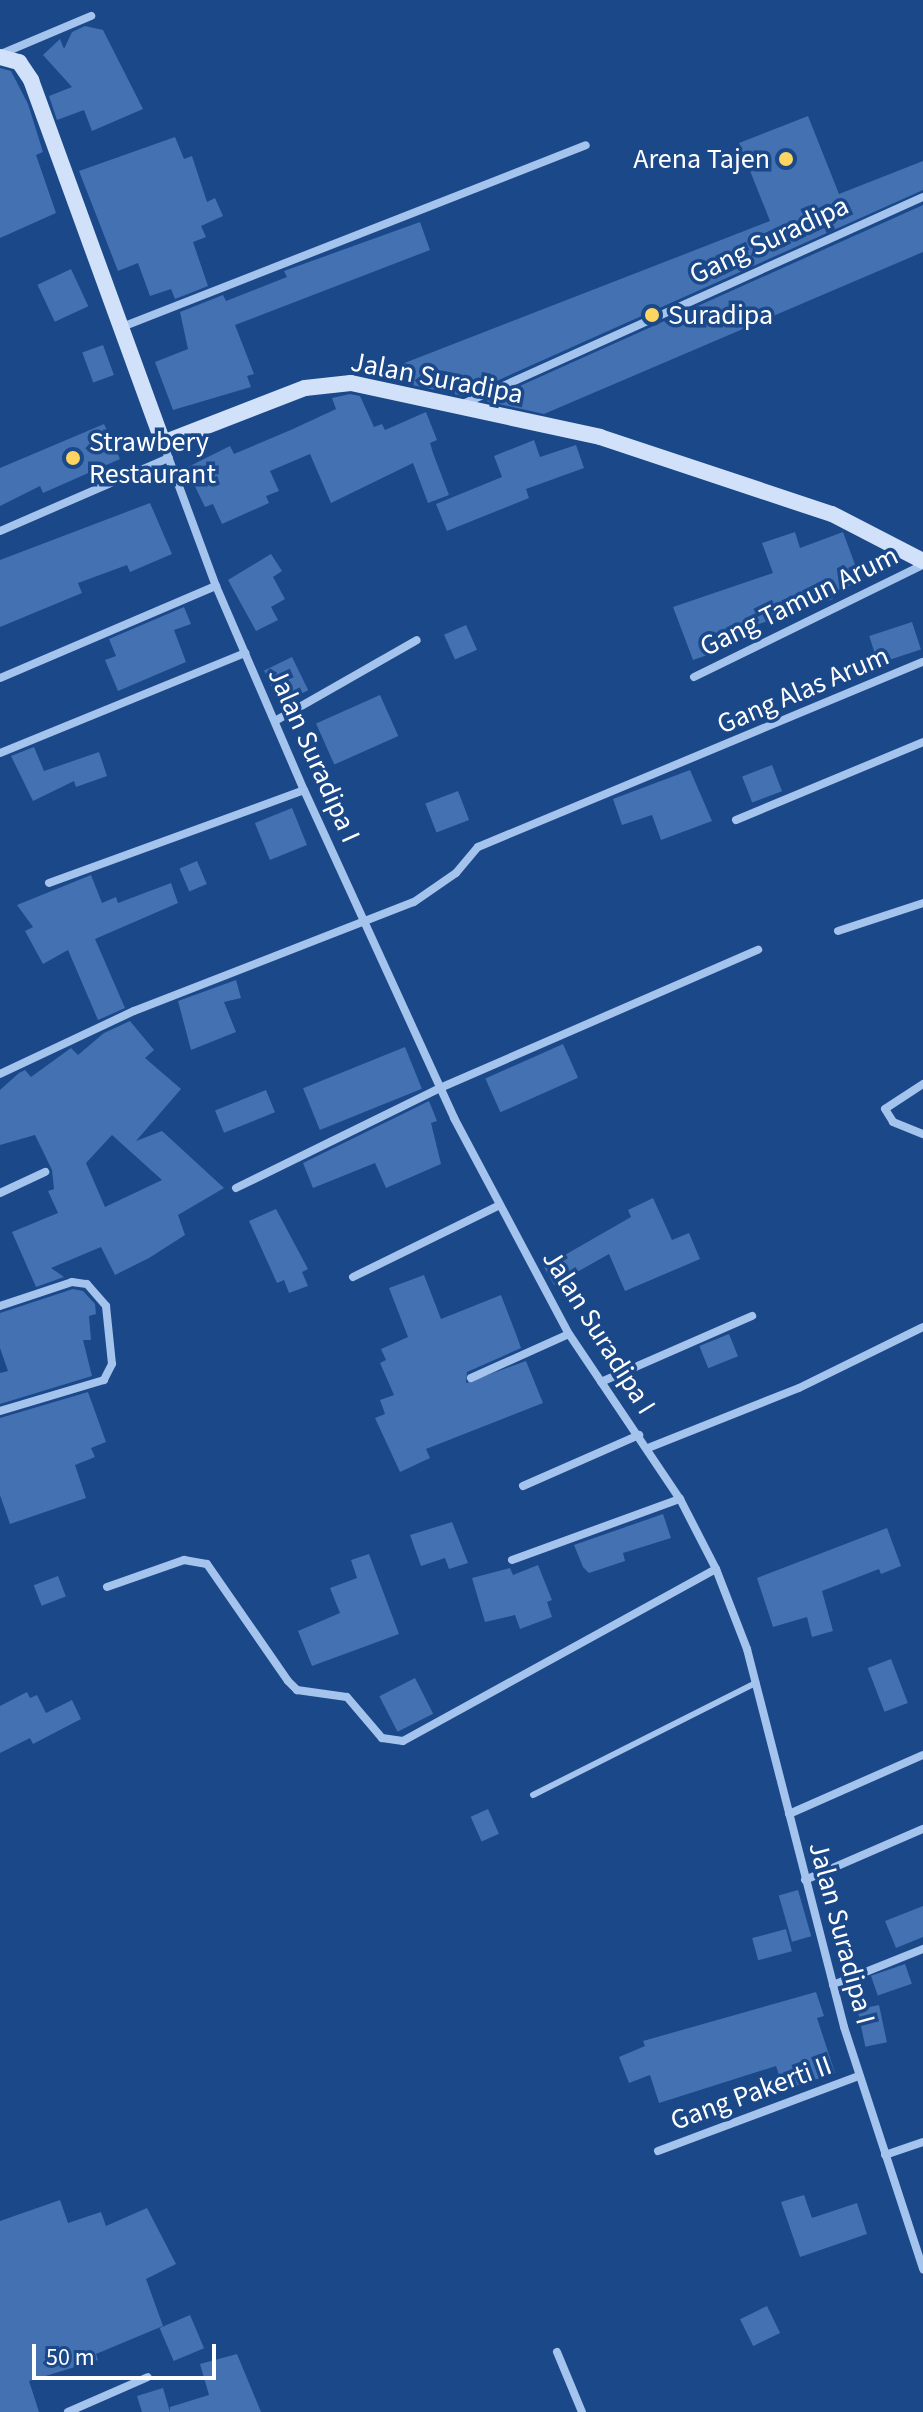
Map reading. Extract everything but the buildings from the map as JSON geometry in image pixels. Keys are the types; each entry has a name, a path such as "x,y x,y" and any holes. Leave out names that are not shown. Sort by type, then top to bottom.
{"street":[{"path":"0,56 91,16"},
{"path":"0,56 15,59 26,70 166,451 0,531"},
{"path":"122,327 586,145"},
{"name":"Gang Suradipa","path":"459,406 923,197"},
{"name":"Jalan Suradipa","path":"166,451 285,394 324,384 351,383 600,437 764,489 874,533 923,563"},
{"name":"Jalan Suradipa I","path":"166,451 216,586 304,790 440,1088 498,1206 569,1334 680,1499 716,1569 756,1683 805,1880 859,2076 923,2269"},
{"name":"Gang Tamun Arum","path":"694,677 923,563"},
{"path":"0,678 216,586"},
{"path":"275,721 417,640"},
{"path":"0,753 245,653"},
{"name":"Gang Alas Arum","path":"0,1074 134,1011 364,924 439,886 478,847 699,758 923,662"},
{"path":"736,820 923,742"},
{"path":"49,883 304,790"},
{"path":"838,931 923,903"},
{"path":"236,1188 440,1088 758,950"},
{"path":"923,1084 885,1109 890,1120 923,1134"},
{"path":"0,1193 45,1172"},
{"path":"353,1277 498,1206"},
{"path":"0,1411 104,1380 112,1372 106,1306 96,1290 72,1282 2,1305"},
{"path":"601,1382 752,1316"},
{"path":"648,1448 799,1388 923,1327"},
{"path":"471,1378 569,1334"},
{"path":"523,1486 639,1435"},
{"path":"512,1560 680,1499"},
{"path":"107,1587 184,1560 207,1564 297,1690 339,1693 382,1738 403,1741 716,1569"},
{"path":"789,1814 923,1755"},
{"path":"805,1880 923,1829"},
{"path":"833,1985 923,1949"},
{"name":"Gang Pakerti II","path":"658,2151 859,2076"},
{"path":"885,2155 923,2142"},
{"path":"557,2352 582,2412"},
{"path":"68,2412 148,2377"}],"lane":[{"path":"533,1795 756,1683"}],"place":[{"name":"Arena Tajen","path":"786,159"},
{"name":"Suradipa","path":"652,315"},
{"name":"Strawbery Restaurant","path":"73,458"}]}
